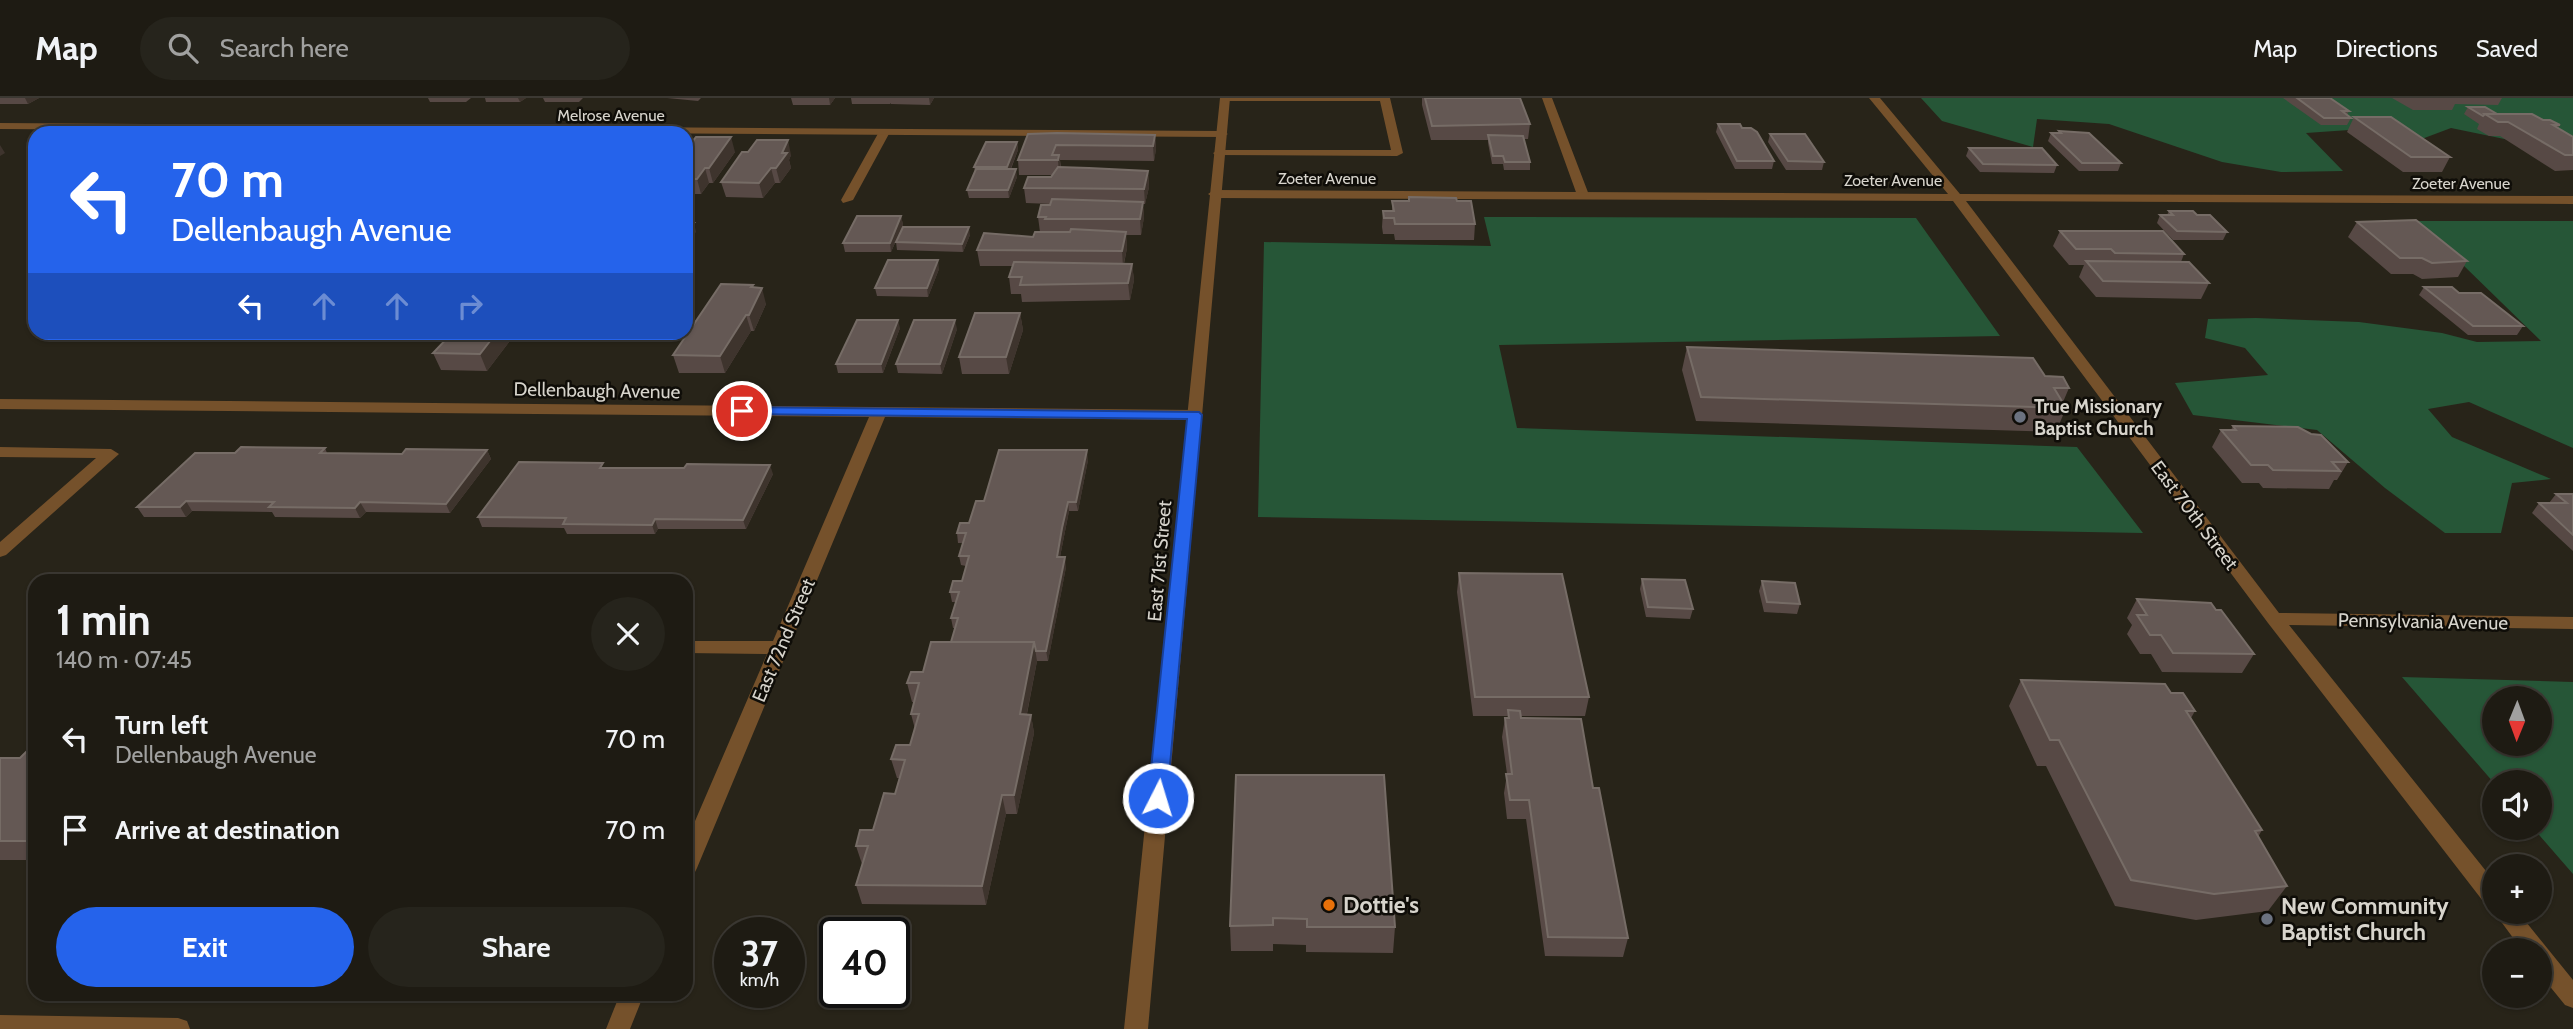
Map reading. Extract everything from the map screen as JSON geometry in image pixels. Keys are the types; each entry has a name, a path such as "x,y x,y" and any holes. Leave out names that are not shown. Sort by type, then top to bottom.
{"street":[{"path":"1219,153 1397,153 1386,98 1224,98"},
{"name":"East 71st Street","path":"1136,1029 1224,98"},
{"path":"1547,98 1583,195"},
{"name":"East 70th Street","path":"1874,98 1956,196 2274,620 2482,883"},
{"name":"Melrose Avenue","path":"0,126 28,126"},
{"name":"Melrose Avenue","path":"693,131 1222,134"},
{"path":"847,200 884,132"},
{"name":"Zoeter Avenue","path":"1214,194 2573,200"},
{"name":"Dellenbaugh Avenue","path":"0,404 1195,415"},
{"name":"East 72nd Street","path":"693,852 879,412"},
{"path":"0,452 111,454 1,548"},
{"name":"Pennsylvania Avenue","path":"2274,620 2573,623"},
{"path":"693,647 780,648"},
{"path":"2514,924 2526,938"},
{"path":"2552,971 2573,998"},
{"path":"618,1029 629,1001"},
{"path":"0,1026 178,1029"}],"green space":[{"path":"1921,98 2573,98 2573,153 2451,128 2419,140 2378,128 2306,133 2343,171 2281,172 2222,162 2109,124 2037,119 2033,147 1942,121"},
{"path":"1484,217 1916,218 2000,336 1499,345 1517,428 2077,447 2143,533 1258,517 1264,242 1491,246"},
{"path":"2389,221 2573,221 2573,448 2469,402 2428,409 2452,437 2551,479 2512,483 2501,533 2445,533 2385,488 2317,430 2193,415 2175,383 2268,375 2245,348 2205,338 2208,319 2359,322 2442,333 2477,342 2541,341 2462,264"},
{"path":"2402,677 2573,682 2573,874 2543,840 2552,840 2552,770 2483,770"}],"building":[{"path":"1425,98 1520,98 1530,124 1432,126"},
{"path":"2297,98 2330,98 2349,111 2342,111 2351,118 2324,118"},
{"path":"2468,107 2485,107 2497,114 2483,116"},
{"path":"2485,114 2532,114 2543,120 2550,120 2560,125 2553,125 2573,137 2573,155 2565,155 2508,122 2498,122"},
{"path":"2354,117 2391,117 2450,157 2411,157"},
{"path":"1718,124 1740,124 1742,128 1751,128 1757,132 1774,161 1737,161"},
{"path":"2059,131 2089,133 2121,163 2082,163 2051,133 2061,133"},
{"path":"1028,134 1155,135 1153,146 1056,145 1052,155 1059,155 1058,160 1018,160"},
{"path":"1770,134 1805,134 1824,162 1788,161"},
{"path":"1488,135 1523,136 1530,162 1505,162 1503,156 1493,156"},
{"path":"696,137 731,137 709,168 705,168 697,179 693,179 693,141"},
{"path":"757,140 788,140 782,153 787,153 776,168 771,168 759,183 721,182 742,152 748,152"},
{"path":"986,142 1017,142 1007,167 974,167"},
{"path":"1969,148 2042,148 2057,165 1983,164"},
{"path":"1058,167 1148,171 1144,189 1024,188 1028,177 1051,177"},
{"path":"976,169 1016,169 1008,190 967,190"},
{"path":"1409,197 1471,201 1475,224 1395,224 1394,218 1384,218 1383,211 1394,211 1392,201 1409,201"},
{"path":"1052,199 1143,202 1140,219 1038,217 1041,205 1050,205"},
{"path":"2169,211 2193,211 2197,215 2210,215 2227,232 2177,231 2160,215 2173,215"},
{"path":"857,216 901,216 890,243 843,243"},
{"path":"2416,220 2467,261 2432,263 2422,258 2400,258 2357,222"},
{"path":"903,227 969,227 962,244 896,242"},
{"path":"1071,229 1126,232 1122,251 977,250 984,233 1033,237 1035,232 1070,232"},
{"path":"2060,231 2163,231 2184,254 2115,253 2111,249 2076,249"},
{"path":"888,260 938,260 927,288 875,288"},
{"path":"2086,261 2189,262 2209,283 2103,281"},
{"path":"1014,262 1132,264 1128,283 1020,285 1022,277 1009,277"},
{"path":"721,284 753,285 751,287 762,288 749,315 746,315 720,356 673,355 683,340 693,340 693,325"},
{"path":"2424,287 2452,287 2459,293 2481,293 2523,326 2473,326"},
{"path":"975,313 1020,313 1006,357 959,357"},
{"path":"857,320 898,320 881,364 836,364"},
{"path":"914,320 955,320 940,364 896,364"},
{"path":"445,340 491,340 480,354 433,353"},
{"path":"1687,347 2033,358 2045,376 2063,377 2069,388 2054,388 2066,408 1701,397"},
{"path":"2233,426 2298,427 2311,434 2321,435 2348,462 2332,462 2340,471 2273,470 2268,465 2251,465 2221,430 2236,430"},
{"path":"241,447 325,448 320,453 402,454 406,449 487,450 446,504 360,502 355,508 269,507 274,502 186,501 180,507 137,507 195,453 235,453"},
{"path":"999,450 1087,450 1076,502 1068,502 1062,528 1057,557 1065,557 1046,651 1036,651 1034,642 951,642 958,618 951,618 959,592 950,592 953,581 962,581 969,556 959,556 966,533 957,533 960,523 969,523 976,501 984,501"},
{"path":"519,462 603,463 600,468 684,468 687,464 770,465 743,520 655,519 652,525 563,524 566,518 478,517"},
{"path":"2556,494 2573,494 2573,535 2539,503 2567,503"},
{"path":"1459,573 1562,574 1589,697 1475,697"},
{"path":"1642,579 1685,580 1693,609 1648,607"},
{"path":"1762,581 1795,583 1800,604 1767,602"},
{"path":"2137,599 2211,603 2216,610 2221,610 2254,654 2173,653 2161,635 2150,635 2137,615 2147,615"},
{"path":"931,642 1034,642 1020,714 1031,715 1014,795 1002,795 982,886 856,885 868,846 856,846 860,830 873,830 884,793 895,794 905,760 891,759 896,745 910,745 919,714 911,714 919,683 907,683 911,672 923,672"},
{"path":"2021,680 2165,684 2171,693 2183,693 2195,711 2186,711 2262,830 2255,831 2287,886 2214,894 2131,880 2059,740 2050,740"},
{"path":"1508,710 1520,711 1521,718 1581,719 1593,788 1599,788 1628,938 1548,937 1529,800 1510,800 1506,774 1512,774 1505,718 1509,718"},
{"path":"28,751 28,841 0,841 0,758 20,758"},
{"path":"1236,775 1384,775 1395,927 1307,927 1307,919 1273,918 1273,925 1230,926"}],"place":[{"name":"True Missionary Baptist Church","path":"2020,417"},
{"name":"Dottie's","path":"1329,905"},
{"name":"New Community Baptist Church","path":"2267,919"}],"route":[{"path":"742,411 1195,415 1158,798"}]}
